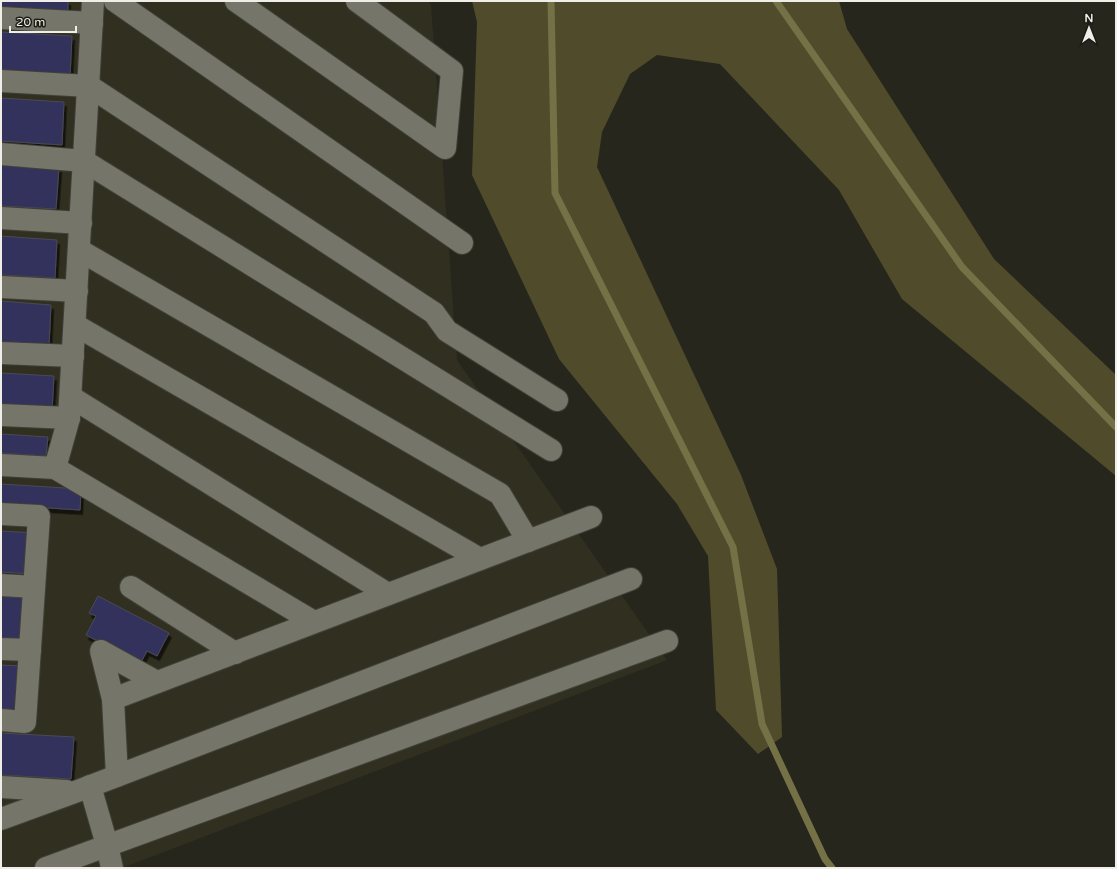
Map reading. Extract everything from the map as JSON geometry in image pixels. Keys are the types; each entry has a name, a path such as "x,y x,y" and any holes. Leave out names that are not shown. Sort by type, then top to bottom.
{"lane":[{"path":"55,468 69,418 71,397 93,1"},
{"path":"115,1 462,243"},
{"path":"236,1 445,148 452,71 357,1"},
{"path":"1,18 92,23"},
{"path":"1,81 88,86 434,313 447,331 557,400"},
{"path":"1,154 84,161 551,450"},
{"path":"1,218 81,223"},
{"path":"79,250 500,494 528,541"},
{"path":"1,287 77,291"},
{"path":"75,325 480,560"},
{"path":"1,353 73,356"},
{"path":"71,397 388,594"},
{"path":"1,415 69,418"},
{"path":"1,465 55,468 314,622"},
{"path":"1,514 39,516 25,722 1,720"},
{"path":"113,699 591,517"},
{"path":"1,819 631,579"},
{"path":"1,585 34,587"},
{"path":"131,588 235,653"},
{"path":"46,868 667,641"},
{"path":"1,649 30,650"},
{"path":"117,776 113,699 101,651 157,682"},
{"path":"1,787 82,789"},
{"path":"82,789 107,845 112,868"}],"shaded area":[{"path":"1,1 429,1 431,5 457,360 667,660 122,868 1,868"},
{"path":"472,1 839,1 847,29 994,259 1116,375 1116,476 902,299 839,190 720,64 657,55 630,74 602,132 597,167 741,475 777,569 782,737 758,754 716,710 708,556 677,504 559,359 472,175 477,22"}],"building":[{"path":"1,1 68,1 68,12 1,8"},
{"path":"1,32 72,36 70,77 1,73"},
{"path":"1,98 64,102 62,145 1,141"},
{"path":"1,164 59,168 56,209 1,206"},
{"path":"1,236 57,240 55,278 1,275"},
{"path":"1,301 51,305 49,346 1,343"},
{"path":"1,373 54,376 52,411 1,408"},
{"path":"1,434 48,437 46,456 1,453"},
{"path":"1,484 81,489 80,510 1,505"},
{"path":"1,531 35,533 32,574 1,572"},
{"path":"1,596 26,598 23,641 1,639"},
{"path":"98,596 169,633 157,656 147,651 140,664 86,635 96,616 89,613"},
{"path":"1,665 24,666 21,710 1,709"},
{"path":"1,733 74,737 71,779 1,775"}],"waterway":[{"path":"551,1 555,193 733,547 762,724 825,859 832,868"},
{"path":"776,1 962,267 1116,427"}]}
